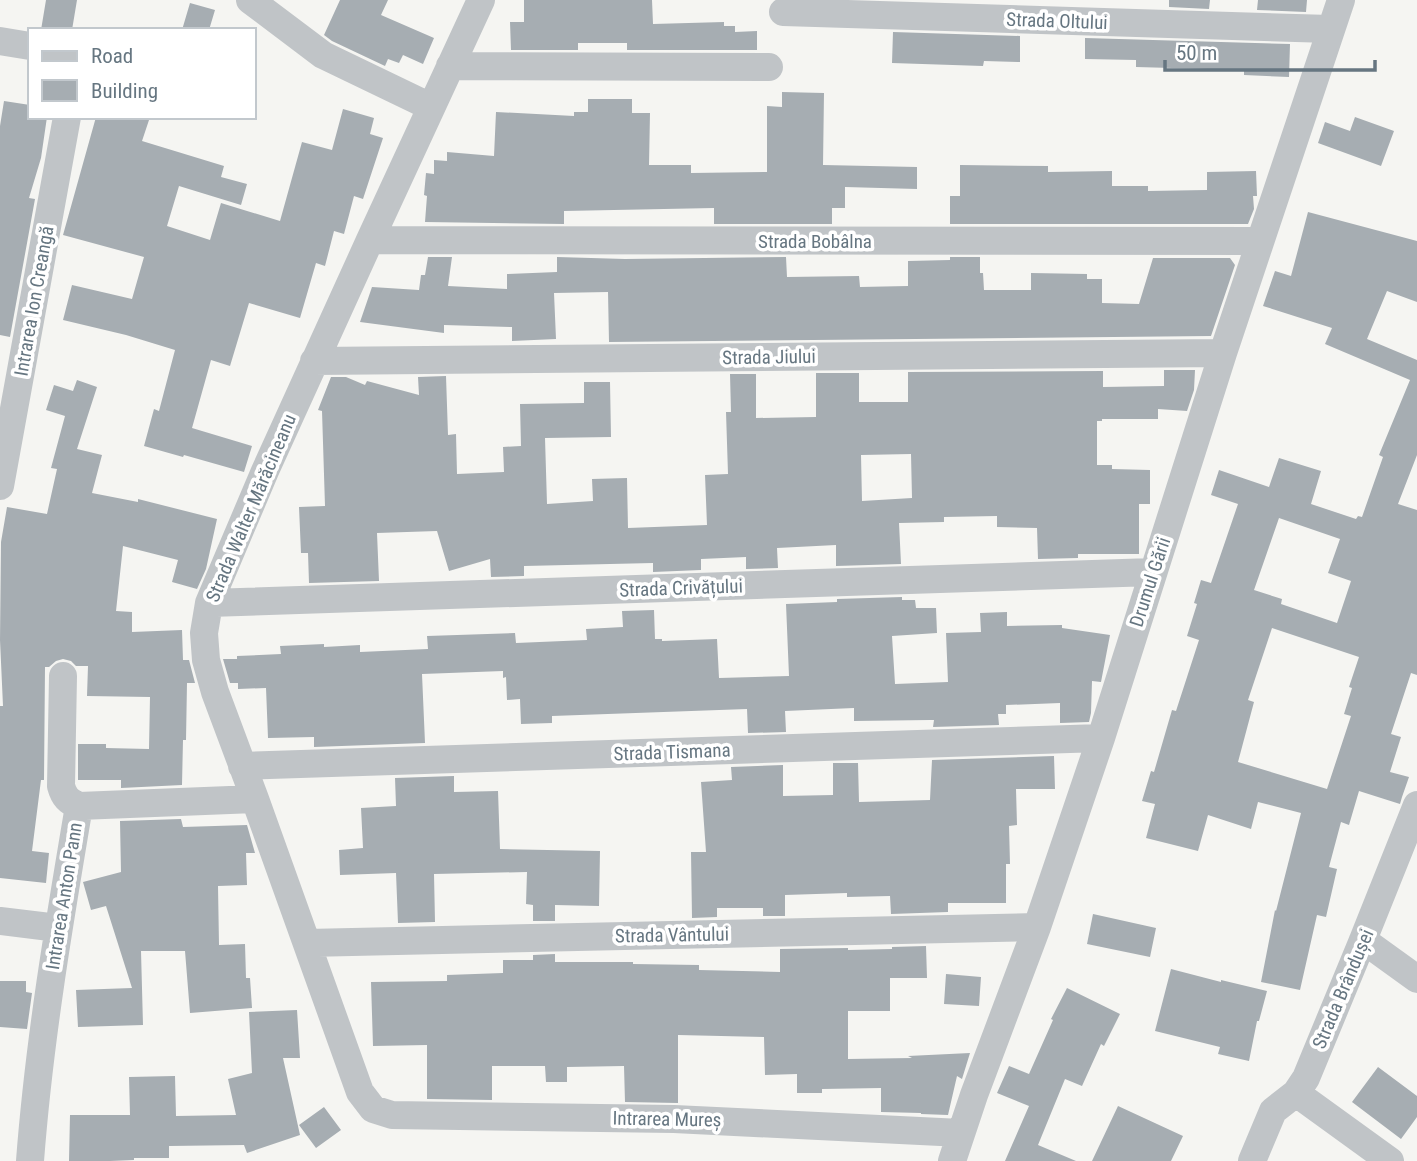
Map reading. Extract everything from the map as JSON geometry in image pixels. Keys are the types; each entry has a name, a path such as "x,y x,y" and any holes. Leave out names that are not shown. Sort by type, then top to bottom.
{"street":[{"path":"250,0 323,55 431,107"},
{"name":"Strada Walter Mărăcineanu","path":"373,1109 360,1092 215,692 206,660 204,633 209,603 265,471 481,0"},
{"name":"Drumul Gării","path":"952,1161 1038,927 1223,354 1341,0"},
{"name":"Strada Oltului","path":"783,12 1330,29"},
{"path":"0,41 28,46"},
{"path":"450,66 769,67"},
{"name":"Intrarea Ion Creangă","path":"0,486 66,119"},
{"name":"Strada Bobâlna","path":"370,240 1260,241"},
{"name":"Strada Jiului","path":"314,362 1223,354"},
{"name":"Strada Crivățului","path":"209,603 1153,572"},
{"path":"63,676 61,786 63,795 79,806"},
{"name":"Strada Tismana","path":"243,766 1101,738"},
{"name":"Intrarea Anton Pann","path":"30,1161 35,1090 79,806 255,799"},
{"name":"Strada Brândușei","path":"1252,1161 1273,1111 1296,1094 1306,1078 1417,806"},
{"path":"0,921 58,928"},
{"name":"Strada Vântului","path":"307,943 1038,927"},
{"path":"1363,940 1417,979"},
{"path":"1296,1094 1390,1161"},
{"name":"Intrarea Mureș","path":"373,1109 392,1115 674,1119 961,1133"}],"building":[{"path":"46,0 77,0 72,28 41,28"},
{"path":"340,0 388,0 381,15 434,38 423,64 403,55 399,63 388,59 385,66 324,35"},
{"path":"524,0 652,0 653,24 724,22 724,26 735,26 735,32 757,31 757,50 627,50 627,43 578,43 578,50 511,50 510,22 524,22"},
{"path":"1169,0 1210,0 1209,9 1169,7"},
{"path":"1258,0 1307,0 1306,12 1257,10"},
{"path":"190,3 215,10 210,28 183,28"},
{"path":"893,32 1020,36 1020,62 984,61 983,66 892,63"},
{"path":"1085,38 1290,44 1289,77 1244,75 1244,70 1136,67 1136,60 1085,59"},
{"path":"782,92 824,93 823,165 917,167 917,189 845,187 845,208 832,208 832,224 714,224 714,208 564,211 564,224 425,222 426,173 434,174 434,160 447,161 447,152 494,156 496,112 574,116 574,112 588,112 588,99 632,99 632,113 650,113 649,165 691,165 691,173 767,172 767,106 782,107"},
{"path":"4,101 28,105 28,119 47,119 41,158 29,198 35,199 10,337 0,335 0,126"},
{"path":"343,109 374,118 370,134 383,138 363,199 354,196 344,234 334,231 325,266 316,263 300,318 249,303 230,366 211,360 192,428 252,446 244,472 144,446 154,409 159,411 175,350 63,320 72,285 132,299 144,257 63,235 95,119 149,119 142,141 224,166 221,177 247,184 241,205 179,186 167,226 210,240 221,203 280,221 302,142 332,150"},
{"path":"1355,117 1394,131 1381,166 1318,143 1325,122 1350,131"},
{"path":"960,165 1048,166 1048,172 1112,171 1112,186 1148,186 1148,191 1207,190 1207,172 1256,171 1257,196 1253,196 1254,209 1248,224 950,224 950,196 960,196"},
{"path":"1308,212 1417,241 1417,302 1387,291 1367,339 1417,360 1417,455 1398,504 1417,510 1417,675 1411,673 1391,734 1401,737 1390,772 1409,777 1400,804 1359,791 1349,825 1341,822 1329,867 1337,869 1326,917 1317,915 1300,990 1261,982 1275,910 1301,813 1258,802 1251,829 1208,815 1198,851 1146,838 1155,804 1142,801 1199,640 1187,636 1201,580 1211,583 1238,504 1211,495 1219,470 1269,487 1279,458 1321,471 1311,504 1356,519 1358,516 1362,517 1383,457 1379,455 1410,380 1325,344 1332,328 1263,306 1275,271 1291,276","holes":["1279,518 1340,539 1328,573 1351,581 1337,623 1281,604 1282,599 1254,590","1272,628 1359,657 1344,714 1351,716 1327,789 1238,762 1254,702 1248,700"]},
{"path":"428,257 452,257 448,286 507,289 507,274 557,272 557,257 786,257 787,277 859,276 860,287 908,286 908,261 980,257 984,290 1031,290 1031,273 1087,274 1087,279 1102,279 1102,303 1139,304 1153,258 1230,258 1235,265 1211,336 609,342 608,292 554,293 556,339 512,341 512,327 444,325 444,333 360,322 372,287 419,290"},
{"path":"1164,370 1195,370 1194,390 1187,411 1158,409 1158,419 1097,421 1097,465 1112,465 1112,469 1150,470 1150,504 1139,504 1139,554 1078,554 1078,558 1038,559 1037,528 997,527 997,516 944,517 944,522 899,523 901,564 836,566 836,545 777,548 778,568 746,569 746,557 701,559 701,570 653,572 653,563 524,566 524,576 491,577 490,559 449,571 437,531 377,533 379,581 309,583 308,553 301,553 299,507 325,506 322,411 318,410 331,377 346,377 365,385 367,381 419,395 418,377 446,376 448,435 456,434 457,474 504,472 503,447 521,446 520,404 584,403 584,382 610,382 611,437 545,438 547,504 593,501 592,479 627,478 628,528 707,525 705,475 728,474 726,412 731,412 730,374 756,374 756,418 816,417 816,373 859,373 859,402 908,402 908,372 1103,371 1103,387 1164,386","holes":["911,454 912,498 862,501 861,455"]},
{"path":"77,380 97,387 77,449 102,455 92,493 138,502 138,499 217,519 206,569 197,589 172,582 178,560 123,546 116,611 132,612 132,632 182,630 183,660 189,660 195,683 187,683 182,785 121,788 121,780 78,780 78,744 149,749 150,697 87,696 88,666 76,666 63,659 45,667 44,780 41,780 32,851 49,853 46,883 0,878 0,706 3,706 0,640 1,542 7,507 47,514 57,469 51,468 65,416 46,410 54,385 73,391"},
{"path":"902,597 902,600 915,600 916,608 936,608 937,633 892,636 895,684 948,682 946,633 981,632 980,613 1007,612 1007,626 1062,625 1062,628 1110,635 1101,682 1092,681 1089,722 1060,723 1060,703 1006,705 1006,714 998,714 999,725 933,727 934,720 854,721 854,708 785,711 786,732 748,733 747,709 552,716 552,723 521,724 520,699 507,700 506,677 503,678 503,671 422,674 425,743 314,747 314,737 268,738 266,688 238,689 238,683 230,683 223,659 281,654 280,646 360,645 360,652 428,649 427,636 515,633 516,643 587,640 586,629 623,627 622,611 654,610 655,639 717,639 719,678 789,676 786,604"},
{"path":"1054,756 1055,789 1016,789 1017,825 1009,826 1010,864 1006,864 1006,903 948,903 948,912 891,914 890,896 847,897 847,893 785,895 785,916 763,916 763,908 717,908 717,917 692,918 691,852 706,852 701,782 732,780 731,767 783,765 783,796 833,795 833,763 858,763 859,802 930,800 932,760"},
{"path":"454,776 454,792 498,791 500,849 600,851 599,906 555,905 555,921 533,921 533,905 526,904 527,872 434,874 435,922 398,923 396,873 340,875 339,850 363,848 361,808 396,806 395,778"},
{"path":"181,819 183,827 247,825 255,853 246,853 247,885 218,886 219,945 245,944 246,978 250,978 252,1008 190,1013 185,951 141,951 143,1025 78,1027 76,990 132,988 106,906 91,910 83,882 121,872 120,821"},
{"path":"1093,914 1156,928 1150,957 1087,944"},
{"path":"926,946 927,978 890,978 890,1011 848,1011 848,1059 912,1058 908,1056 970,1053 962,1079 957,1076 948,1115 881,1112 881,1088 822,1089 822,1093 797,1093 797,1074 765,1075 764,1037 678,1035 678,1103 625,1102 624,1066 567,1067 567,1082 546,1082 545,1066 492,1066 492,1100 427,1099 427,1045 373,1046 371,982 447,981 447,975 503,973 503,960 533,960 533,955 555,954 555,962 633,962 699,965 699,970 780,972 780,949 848,950"},
{"path":"1171,969 1267,991 1257,1021 1249,1061 1218,1054 1220,1047 1155,1031"},
{"path":"946,974 981,977 979,1006 944,1004"},
{"path":"0,981 26,981 26,992 32,993 27,1029 0,1027"},
{"path":"1067,988 1120,1014 1104,1046 1101,1044 1082,1086 1065,1079 1038,1145 1076,1161 1005,1161 1029,1106 997,1093 1009,1066 1029,1074 1053,1020 1051,1019"},
{"path":"297,1010 300,1058 283,1058 300,1135 247,1153 244,1145 169,1146 169,1158 69,1161 70,1115 130,1115 129,1077 175,1076 176,1116 236,1115 228,1079 252,1073 249,1012"},
{"path":"1378,1067 1417,1096 1417,1117 1401,1139 1352,1102"},
{"path":"1118,1106 1183,1136 1171,1161 1092,1161"},
{"path":"324,1107 341,1130 316,1148 299,1125"}]}
